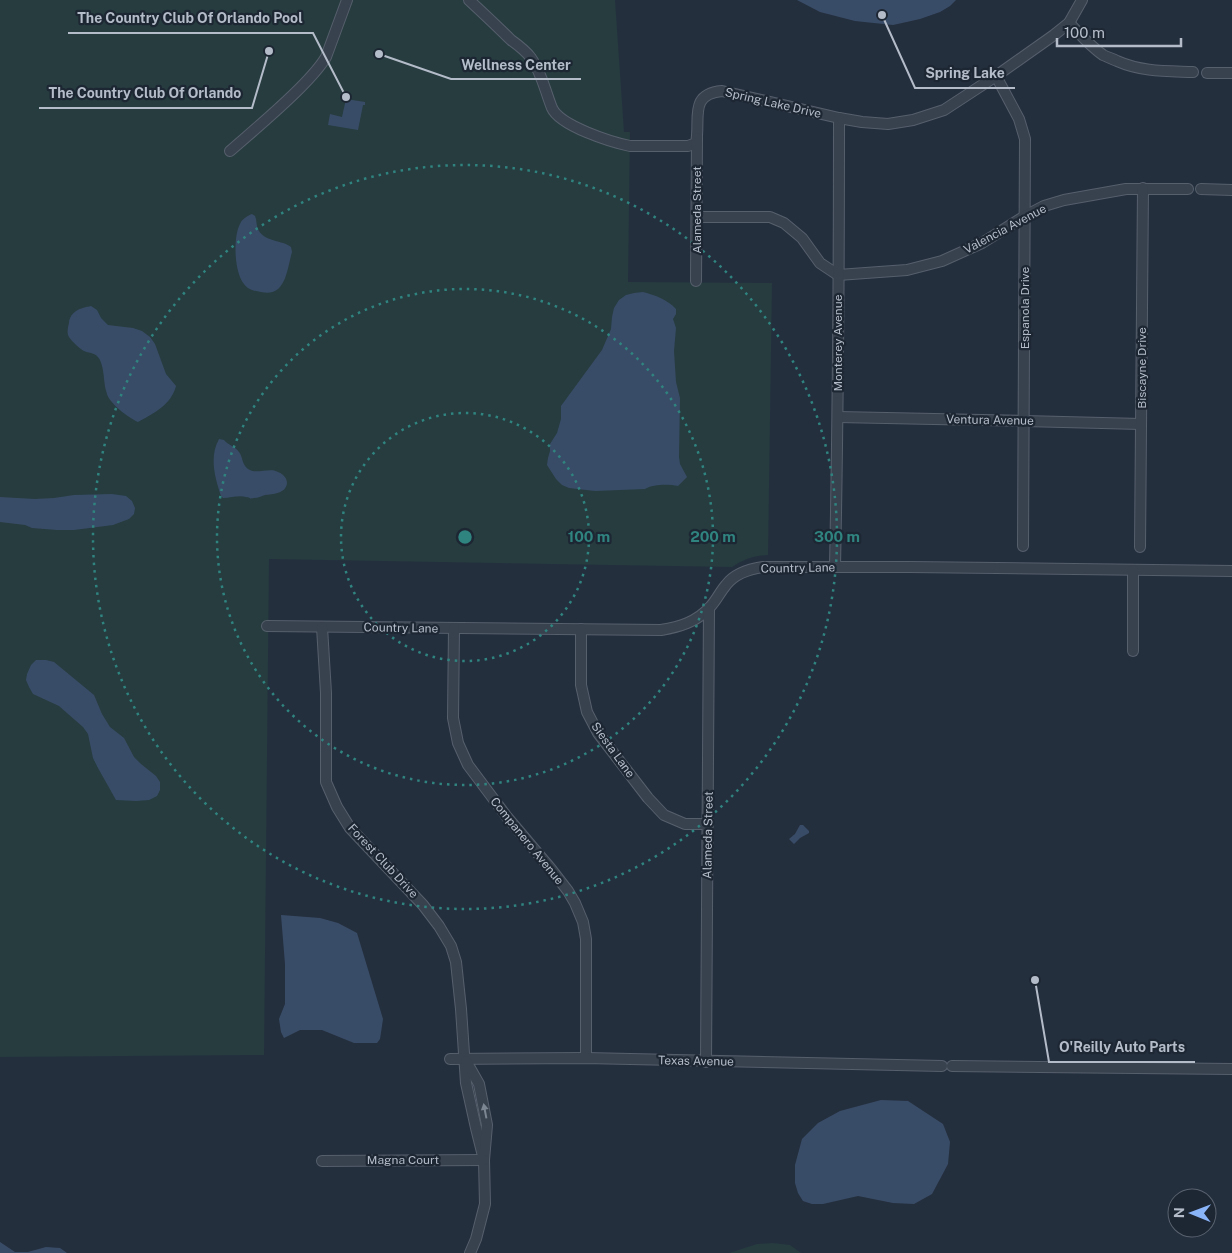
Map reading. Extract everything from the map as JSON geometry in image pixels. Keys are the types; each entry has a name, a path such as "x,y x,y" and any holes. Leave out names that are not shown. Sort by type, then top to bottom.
{"street":[{"path":"230,151 280,108 315,72 326,57 348,0"},
{"path":"469,0 530,57 540,73 553,110 560,118 571,125 611,141 630,146 688,146 696,143 697,138"},
{"name":"Spring Lake Drive","path":"697,138 699,105 702,99 713,92 722,91 862,122 888,124 913,120 944,110 1054,35 1069,23 1082,0"},
{"path":"1069,23 1086,41 1104,55 1125,64 1151,70 1193,72"},
{"path":"1207,73 1232,73"},
{"name":"Espanola Drive","path":"996,76 1019,119 1025,139 1023,546"},
{"name":"Monterey Avenue","path":"835,567 838,417 839,118"},
{"name":"Alameda Street","path":"696,281 697,138"},
{"name":"Biscayne Drive","path":"1140,547 1143,188"},
{"name":"Valencia Avenue","path":"838,275 907,270 942,261 982,244 1044,206 1064,200 1126,189 1188,189"},
{"path":"1201,189 1232,190"},
{"path":"697,217 770,217 784,223 802,238 820,263 838,275"},
{"name":"Ventura Avenue","path":"838,417 1141,424"},
{"name":"Country Lane","path":"267,626 661,630 679,627 696,619 710,608 728,583 738,574 750,569 763,567 1232,571"},
{"path":"1133,570 1133,651"},
{"name":"Alameda Street","path":"706,1062 710,608"},
{"name":"Forest Club Drive","path":"322,627 326,692 326,782 337,807 350,828 423,904 451,946 456,962 466,1083 484,1160 485,1204 476,1239 470,1253"},
{"name":"Companero Avenue","path":"454,628 453,718 458,743 473,772 568,891 583,922 586,939 586,1058"},
{"name":"Siesta Lane","path":"581,629 581,686 587,712 598,733 648,798 664,815 685,824 708,824"},
{"name":"Texas Avenue","path":"450,1059 586,1058 706,1062 1232,1069"},
{"name":"Magna Court","path":"322,1161 484,1160"}],"green space":[{"path":"0,0 615,0 624,132 630,132 628,282 772,283 768,555 749,558 732,567 269,559 264,1055 0,1057"},
{"path":"757,1244 790,1245 801,1253 729,1253"}],"water":[{"path":"797,0 956,0 940,12 893,25 855,21 820,12"},
{"path":"346,99 365,102 358,130 328,125 330,114 342,117"},
{"path":"252,214 255,216 258,229 262,235 291,247 292,252 284,281 276,291 269,293 248,288 241,279 236,263 236,237 238,230 242,221"},
{"path":"643,292 661,298 676,309 673,319 676,328 674,351 676,382 680,398 679,457 680,464 687,477 678,486 661,485 645,489 595,491 569,488 562,485 556,479 547,465 550,444 557,433 561,419 561,406 602,350 611,329 614,308 619,300 626,295"},
{"path":"91,306 97,310 101,318 108,325 133,328 142,331 150,337 155,344 166,374 176,386 174,393 166,403 156,412 138,422 120,410 109,398 102,364 98,357 95,354 82,350 68,335 71,316 80,309"},
{"path":"219,439 224,440 237,450 245,465 251,471 271,470 283,475 287,483 286,487 278,493 255,498 240,496 223,498 214,468 214,453"},
{"path":"112,494 126,496 132,501 135,508 134,514 129,519 113,525 74,530 57,530 0,522 0,497 35,499"},
{"path":"36,660 54,662 94,695 110,727 124,738 134,757 156,776 160,782 160,790 157,796 149,800 116,800 93,758 88,734 83,727 59,706 33,694 29,687 26,680 27,674 31,665"},
{"path":"800,825 803,825 809,833 794,844 789,839 795,834"},
{"path":"281,915 320,918 338,923 357,933 383,1019 380,1039 377,1043 354,1043 322,1030 300,1030 284,1038 279,1019 285,1004 285,964"},
{"path":"881,1100 908,1101 943,1124 950,1142 948,1164 932,1194 914,1204 893,1203 858,1196 823,1204 812,1204 803,1201 795,1183 795,1165 802,1139 818,1123 840,1111"},
{"path":"0,1242 15,1252 28,1252 46,1247 60,1248 67,1253 0,1253"}],"place":[{"name":"Spring Lake","path":"882,15"},
{"name":"The Country Club Of Orlando","path":"269,51"},
{"name":"Wellness Center","path":"379,54"},
{"name":"The Country Club Of Orlando Pool","path":"346,97"},
{"name":"O'Reilly Auto Parts","path":"1035,980"}]}
